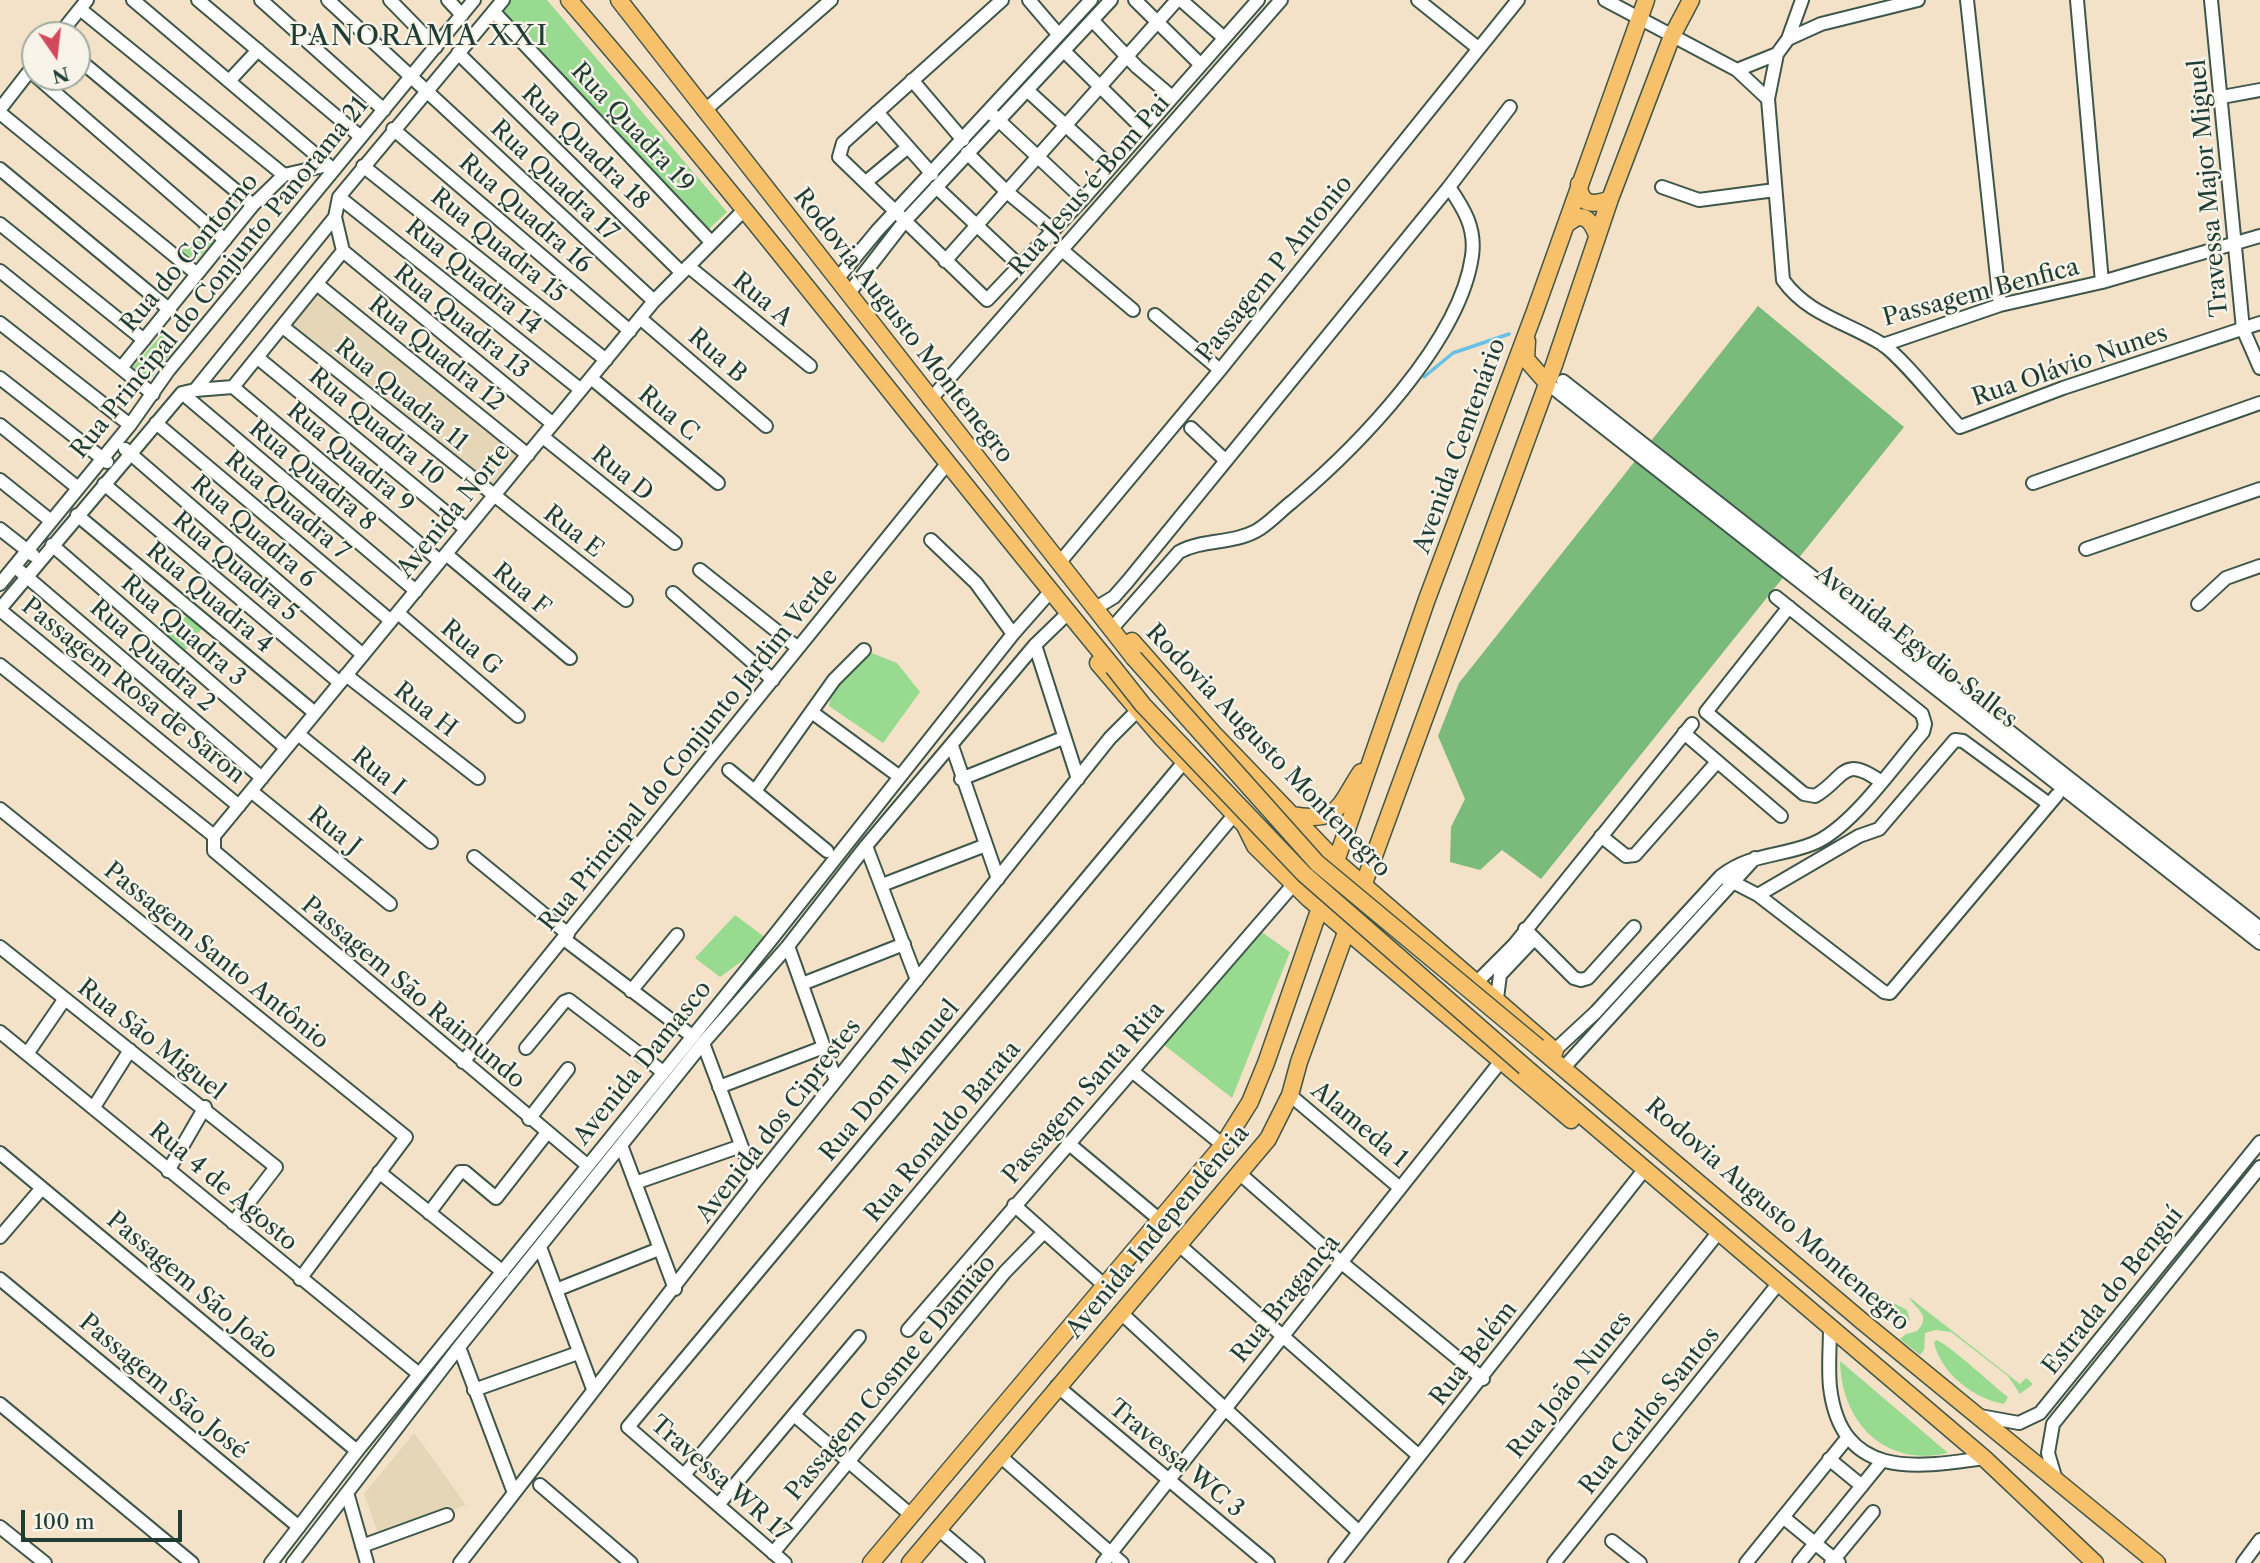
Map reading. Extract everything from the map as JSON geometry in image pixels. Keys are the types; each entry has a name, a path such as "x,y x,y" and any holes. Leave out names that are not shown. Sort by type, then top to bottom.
{"main road":[{"name":"Rodovia Augusto Montenegro","path":"569,0 746,209 947,464 1080,627 1086,648 1184,762 1240,820 1255,846 1293,885 1630,1169 1642,1168 1984,1458 2095,1563"},
{"name":"Rodovia Augusto Montenegro","path":"619,0 1094,609 1111,627 1130,639 1295,820 1398,918 1478,981 1624,1112 1631,1126 2058,1484 2157,1563"},
{"name":"Avenida Centenário","path":"1320,909 1427,599 1535,311 1646,0"},
{"path":"1365,886 1555,382 1554,365 1597,234 1669,34 1691,0"},
{"path":"1579,184 1580,196 1585,202 1591,204 1610,199"},
{"path":"1566,225 1575,216 1581,216 1593,223 1597,234"},
{"path":"1535,311 1525,351 1526,359 1555,382"},
{"path":"1080,627 1143,705 1304,874 1642,1168"},
{"path":"1111,627 1134,657 1317,863 1631,1126"},
{"path":"1240,820 1300,883 1314,883 1325,872 1325,865 1295,820 1322,818 1339,810 1373,756"},
{"path":"1376,856 1384,904"},
{"name":"Avenida Independência","path":"910,1563 1119,1312 1268,1139 1290,1096 1299,1062 1365,886"},
{"name":"Avenida Independência","path":"871,1563 1223,1145 1259,1083 1320,909"},
{"path":"1380,959 1365,938 1366,923 1374,912 1382,910 1398,918"}],"street":[{"path":"133,0 331,168"},
{"path":"198,0 361,137"},
{"path":"261,0 384,110"},
{"path":"328,0 425,91"},
{"path":"390,0 436,47"},
{"path":"448,0 462,15"},
{"name":"Rua Principal do Conjunto Panorama 21","path":"0,583 130,425 168,371 331,168 384,110 474,0"},
{"name":"Rua Principal do Conjunto Panorama 21","path":"0,609 182,393 195,390 335,217 339,197 363,166 503,0"},
{"path":"704,111 831,0"},
{"path":"1002,0 843,143 839,157 984,299 989,299 1021,267 1256,1"},
{"path":"1029,0 1058,34"},
{"path":"838,278 900,217 936,187 1111,0"},
{"path":"1135,0 1200,64"},
{"path":"945,261 1179,0 1223,37"},
{"name":"Rua Jesus é Bom Pai","path":"930,400 1281,0"},
{"path":"1418,0 1478,48"},
{"name":"Passagem P Antonio","path":"1060,562 1220,370 1518,0"},
{"path":"1605,0 1737,70 1768,99"},
{"path":"1737,70 1777,54 1788,39 1802,0"},
{"path":"1788,39 1842,16 1918,0"},
{"path":"1967,0 2000,305"},
{"path":"2077,0 2102,282"},
{"name":"Travessa Major Miguel","path":"2211,0 2243,329 2260,368"},
{"path":"849,293 932,174 1086,2"},
{"path":"70,21 83,5 284,175"},
{"name":"Rua Quadra 19","path":"494,12 710,242"},
{"path":"1092,20 1127,57 1171,96"},
{"path":"229,81 258,50"},
{"path":"1064,51 1143,129"},
{"name":"Rua Quadra 18","path":"458,53 685,269"},
{"name":"Passagem Benfica","path":"1777,54 1768,99 1783,280 1794,296 1809,308 1883,345 2000,305 2102,282 2260,236"},
{"path":"91,70 253,205"},
{"path":"912,80 963,140"},
{"path":"21,87 0,111 197,274"},
{"path":"1027,90 1111,167"},
{"path":"2222,97 2260,90"},
{"path":"56,91 225,240"},
{"name":"Rua Quadra 17","path":"425,91 654,302"},
{"path":"1094,609 1114,597 1449,187 1510,107"},
{"path":"988,110 1083,199"},
{"path":"877,112 932,174"},
{"name":"Rua Quadra 16","path":"393,129 629,331"},
{"path":"866,182 908,147"},
{"path":"967,153 1007,192 1053,230"},
{"name":"Rua Quadra 15","path":"363,166 606,360"},
{"name":"Rua do Contorno","path":"121,368 253,205 284,175 331,168"},
{"path":"0,169 170,310"},
{"path":"936,187 1021,267"},
{"path":"1111,627 1129,612 1179,552 1191,546 1237,538 1257,531 1341,460 1392,401 1456,310 1472,246 1467,215 1449,187"},
{"path":"1662,187 1699,200 1775,190"},
{"name":"Rua Quadra 14","path":"339,197 581,390"},
{"name":"Avenida Norte","path":"214,836 640,318 710,242 746,209"},
{"path":"195,390 233,387 318,285 342,251 335,217"},
{"path":"0,224 144,340"},
{"path":"1062,250 1133,310"},
{"name":"Rua Quadra 13","path":"342,251 553,424"},
{"name":"Rua A","path":"685,269 810,366"},
{"path":"0,271 153,394"},
{"name":"Rua Quadra 12","path":"318,285 528,455"},
{"path":"1155,315 1220,370"},
{"name":"Rua B","path":"640,318 766,426"},
{"path":"0,323 130,425"},
{"name":"Rua Olávio Nunes","path":"1883,345 1960,427 2063,388 2260,323"},
{"name":"Rua Quadra 11","path":"283,327 494,496"},
{"name":"Rua Quadra 10","path":"258,358 466,530"},
{"path":"0,378 116,469"},
{"name":"Rua C","path":"591,378 718,482"},
{"name":"Avenida Egydio Salles","path":"1555,382 2260,928"},
{"name":"Avenida Egydio Salles","path":"1555,382 2260,943"},
{"name":"Rua Quadra 9","path":"233,387 443,558"},
{"name":"Rua Quadra 8","path":"182,393 415,591"},
{"path":"2034,483 2260,403"},
{"name":"Rua Quadra 7","path":"156,423 394,617"},
{"path":"0,425 78,488"},
{"path":"1191,428 1226,461"},
{"name":"Rua D","path":"543,437 675,543"},
{"name":"Rua Quadra 6","path":"116,441 363,655"},
{"name":"Rua Principal do Conjunto Jardim Verde","path":"463,1062 947,464"},
{"path":"0,480 51,521"},
{"name":"Rua Quadra 5","path":"104,484 343,679"},
{"path":"2086,549 2260,489"},
{"name":"Rua E","path":"494,496 626,600"},
{"name":"Rua Quadra 4","path":"77,515 315,713"},
{"path":"0,529 40,560"},
{"path":"1164,536 1179,552"},
{"path":"931,540 976,583 1013,634"},
{"name":"Rua Quadra 3","path":"52,545 286,748"},
{"name":"Rua F","path":"443,558 570,658"},
{"name":"Rua Quadra 2","path":"15,566 261,778"},
{"path":"2198,604 2226,578 2260,566"},
{"path":"700,570 799,648"},
{"name":"Avenida Damasco","path":"293,1563 348,1496 459,1348 621,1145 900,777 1013,634 1050,592"},
{"path":"673,593 773,680"},
{"path":"1114,597 1129,612"},
{"path":"1568,1063 1741,861 1811,844 1828,836 1852,815 1923,732 1925,723 1922,714 1776,597"},
{"path":"1789,607 1706,712 1804,794 1815,796 1843,770 1853,767 1864,770 1880,781"},
{"name":"Passagem Rosa de Saron","path":"0,609 239,806"},
{"name":"Avenida Damasco","path":"271,1563 357,1451 663,1072 698,1040 788,946 866,846 1035,645 1068,613"},
{"name":"Rua G","path":"394,617 518,716"},
{"path":"1035,645 1078,779"},
{"path":"755,791 834,680 864,650"},
{"path":"0,665 214,836"},
{"name":"Rua H","path":"343,679 478,778"},
{"name":"Avenida dos Ciprestes","path":"460,1563 593,1389 675,1289 755,1182 1078,779 1138,710"},
{"path":"813,713 900,777"},
{"path":"1478,981 1496,971 1530,934 1601,836 1688,729 1717,762 1781,816"},
{"name":"Rua I","path":"298,734 431,842"},
{"path":"961,779 1063,738"},
{"path":"1727,878 1758,895 1884,992 1890,993 2053,799 1963,741 1955,740 1879,829 1859,836 1758,895"},
{"path":"952,746 961,779 998,879"},
{"name":"Rua Dom Manuel","path":"628,1427 1184,762"},
{"path":"1601,836 1626,856 1634,855 1717,762"},
{"path":"729,770 827,851"},
{"name":"Rua J","path":"251,791 390,904"},
{"name":"Passagem Santo Antônio","path":"0,809 406,1137 379,1172"},
{"name":"Rua Ronaldo Barata","path":"684,1475 1240,820"},
{"name":"Passagem São Raimundo","path":"214,836 214,851 546,1134 587,1165"},
{"path":"882,885 986,845"},
{"path":"866,846 917,980"},
{"path":"474,857 631,991 698,1040 755,1182"},
{"path":"1555,1050 1596,1012 1727,878"},
{"name":"Passagem Santa Rita","path":"908,1329 1293,885"},
{"path":"1530,934 1574,978 1581,981 1588,978 1634,928"},
{"path":"631,991 677,935"},
{"path":"802,984 904,944"},
{"path":"788,946 836,1081"},
{"name":"Rua São Miguel","path":"3,954 205,1107 276,1167 233,1223"},
{"path":"1496,971 1497,998"},
{"path":"27,1054 64,1000"},
{"path":"526,1048 564,1002 575,1002 663,1072"},
{"name":"Rua 4 de Agosto","path":"0,1032 419,1374"},
{"path":"719,1087 824,1047"},
{"path":"94,1107 130,1050"},
{"name":"Rua Bragança","path":"1107,1558 1501,1061"},
{"path":"529,1119 568,1069"},
{"path":"1132,1071 1223,1145"},
{"name":"Alameda 1","path":"1290,1096 1401,1188"},
{"path":"168,1171 205,1107"},
{"path":"429,1213 460,1172 465,1172 496,1198 546,1134"},
{"name":"Estrada do Benguí","path":"2029,1421 2052,1399 2255,1158 2260,1142"},
{"path":"1068,1143 1160,1220"},
{"path":"621,1145 675,1289"},
{"path":"635,1183 741,1146"},
{"name":"Passagem São João","path":"0,1153 357,1451"},
{"name":"Estrada do Benguí","path":"2049,1434 2053,1424 2260,1167"},
{"name":"Rua Belém","path":"1335,1563 1483,1378 1642,1168"},
{"path":"300,1279 379,1172 503,1272"},
{"path":"1239,1173 1342,1263 1483,1378"},
{"path":"0,1237 42,1188"},
{"path":"1014,1205 1104,1285"},
{"name":"Passagem Cosme e Damião","path":"773,1553 1005,1272 1044,1232"},
{"name":"Rua João Nunes","path":"1455,1563 1718,1233"},
{"path":"1178,1244 1419,1457"},
{"path":"540,1247 593,1389"},
{"path":"556,1290 659,1249"},
{"name":"Passagem São José","path":"0,1279 299,1527"},
{"name":"Rua Carlos Santos","path":"1554,1563 1778,1284"},
{"path":"1119,1312 1359,1532"},
{"path":"1830,1327 1830,1385 1834,1409 1848,1437 1860,1449 1882,1461 1923,1467 1984,1458"},
{"path":"718,1505 859,1337"},
{"path":"459,1348 514,1493"},
{"path":"474,1390 578,1353"},
{"name":"Travessa WC 3","path":"1057,1386 1268,1563"},
{"path":"0,1404 192,1563"},
{"path":"794,1415 911,1515"},
{"path":"1977,1416 2010,1423 2029,1421 2037,1431 2049,1434 2048,1453 2058,1484"},
{"name":"Travessa WR 17","path":"628,1427 785,1563"},
{"path":"1746,1563 1848,1437"},
{"path":"1000,1456 1107,1558 1122,1563"},
{"path":"1829,1460 1862,1486"},
{"path":"1799,1563 1882,1461"},
{"path":"540,1485 631,1563"},
{"path":"348,1496 367,1563"},
{"path":"1783,1517 1835,1562 1873,1513"},
{"path":"362,1546 447,1515"},
{"path":"0,1527 45,1563"},
{"path":"938,1529 978,1563"},
{"path":"2243,1563 2260,1540"},
{"path":"1612,1541 1640,1563"},
{"path":"2243,1563 2254,1563"}],"shaded area":[{"path":"319,290 524,455 496,494 286,326"},
{"path":"414,1433 466,1505 380,1538 364,1494"}],"green space":[{"path":"510,0 547,0 727,212 706,232 500,13"},
{"path":"194,212 220,235 196,261 188,262 170,248 188,249 199,234"},
{"path":"1758,306 1904,427 1541,879 1502,850 1480,870 1450,862 1451,827 1465,799 1438,736 1459,683"},
{"path":"163,333 177,346 148,382 131,369"},
{"path":"187,615 203,627 184,652 165,638"},
{"path":"864,650 897,663 920,692 883,743 829,706 834,680"},
{"path":"735,915 770,941 720,977 695,958"},
{"path":"1256,928 1290,952 1232,1098 1159,1041"},
{"path":"1874,1293 1907,1310 1910,1320 1903,1324 1881,1312"},
{"path":"1909,1297 2020,1384 2026,1378 2033,1384 2020,1394 2008,1376 1951,1332 1936,1330 1925,1333 1924,1350 1920,1355 1900,1339 1917,1331 1923,1320 1921,1312"},
{"path":"1936,1340 1960,1356 2008,1397 2004,1404 1981,1397 1960,1383 1938,1354 1934,1343"},
{"path":"1840,1361 1948,1453 1925,1456 1904,1453 1886,1446 1870,1435 1848,1403 1842,1383"}],"waterway":[{"path":"1424,377 1453,353 1509,334"}],"district":[{"name":"PANORAMA XXI","path":"419,37"}]}
